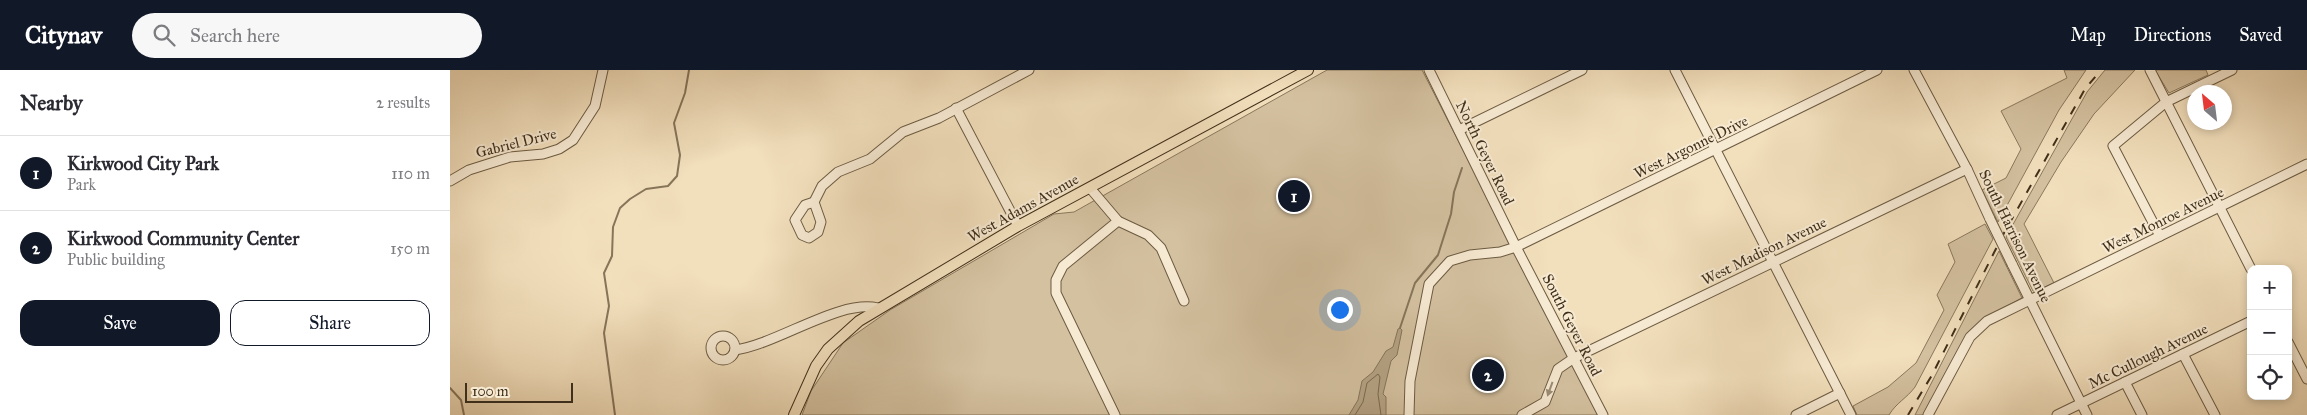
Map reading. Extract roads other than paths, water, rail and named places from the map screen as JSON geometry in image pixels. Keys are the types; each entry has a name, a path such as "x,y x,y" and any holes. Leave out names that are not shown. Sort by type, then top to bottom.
{"main road":[{"name":"West Adams Avenue","path":"794,415 813,370 828,349 842,334 878,308 1018,226 1308,70"}],"street":[{"name":"Gabriel Drive","path":"450,181 469,170 510,157 543,154 559,149 573,140 595,106 603,70"},
{"path":"814,202 822,186 838,172 870,159 903,132 956,108 1029,70"},
{"name":"North Geyer Road","path":"1429,70 1516,247"},
{"path":"1459,130 1582,70"},
{"path":"1675,70 1851,415"},
{"name":"West Argonne Drive","path":"1409,415 1410,381 1429,284 1441,268 1454,259 1470,255 1500,252 1516,247 1877,70"},
{"name":"South Harrison Avenue","path":"1914,70 1967,169 2087,415"},
{"path":"2150,70 2249,265"},
{"path":"2160,236 2113,146 2166,102 2232,70"},
{"path":"956,108 1018,226"},
{"name":"West Monroe Avenue","path":"1928,415 1970,337 1987,321 2307,164"},
{"name":"West Madison Avenue","path":"1522,415 1545,402 1558,369 1574,358 1967,169"},
{"path":"1090,188 1118,221 1156,241 1161,248 1184,301"},
{"path":"1115,415 1056,293 1056,280 1063,266 1118,221"},
{"name":"South Geyer Road","path":"1516,247 1603,415"},
{"path":"736,350 754,347 844,310 865,305 878,308"},
{"name":"Mc Cullough Avenue","path":"2057,415 2247,323"},
{"path":"2292,350 2307,380"},
{"path":"2184,354 2215,415"},
{"path":"2125,382 2142,415"},
{"path":"1796,415 1840,394"}],"water":[{"path":"1398,329 1402,330 1397,355 1391,361 1383,394 1386,397 1386,415 1349,415 1358,400 1362,381 1373,372 1386,351 1393,347"}],"waterway":[{"path":"615,415 604,333 609,306 604,273 612,256 613,227 620,208 630,199 646,189 668,186 677,176 680,155 674,123 685,93 689,70"},
{"path":"1400,328 1415,283 1438,255 1451,214 1454,192 1462,168"},
{"path":"450,388 461,400 464,415"}],"railway":[{"path":"1908,415 1932,375 2004,233 2085,89 2101,70"}],"place":[{"name":"Kirkwood City Park","path":"1294,196"},
{"name":"Kirkwood Community Center","path":"1488,375"}]}
